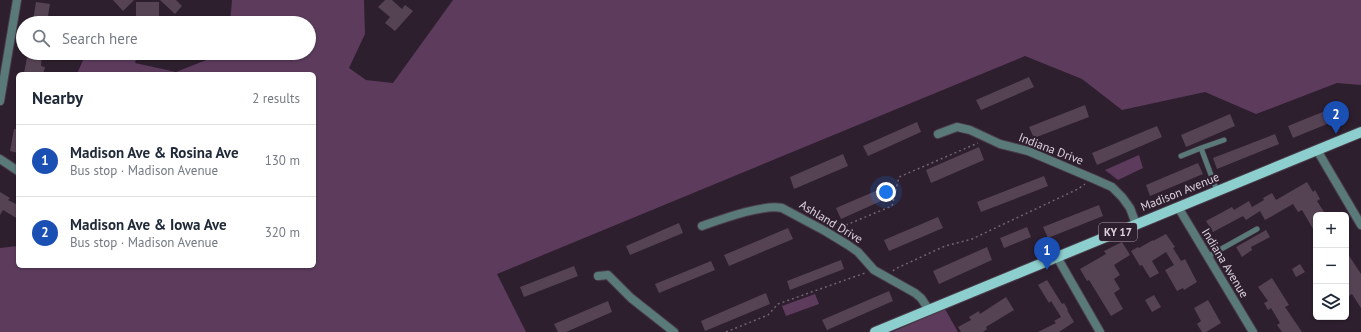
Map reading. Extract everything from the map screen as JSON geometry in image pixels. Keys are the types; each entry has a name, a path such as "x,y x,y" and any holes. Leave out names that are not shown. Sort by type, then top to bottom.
{"main road":[{"name":"Madison Avenue","path":"875,332 1361,132"}],"street":[{"path":"0,101 17,0"},
{"name":"Indiana Drive","path":"938,134 957,127 970,130 1007,146 1028,151 1094,179 1112,188 1122,197 1130,208 1136,224"},
{"path":"1317,150 1361,225"},
{"path":"0,159 16,170"},
{"name":"Ashland Drive","path":"702,226 762,208 777,207 788,210 858,252 874,270 922,298 928,310"},
{"name":"Indiana Avenue","path":"1178,207 1252,332"},
{"path":"1057,258 1100,332"},
{"path":"598,276 608,275 631,298 674,332"}],"lane":[{"path":"1181,156 1224,140"},
{"path":"1201,148 1217,191"},
{"path":"1207,257 1257,229"}],"path":[{"path":"814,225 824,219 846,225 892,206 899,178 989,139"},
{"path":"887,278 895,269 945,246 972,239 1078,189 1094,179"},
{"path":"726,332 768,315 778,304 874,270"}],"shaded area":[{"path":"232,0 364,0 365,34 349,68 366,80 393,83 453,0 1361,0 1361,85 1337,83 1256,114 1205,92 1122,110 1082,79 1025,56 497,274 526,332 0,332 0,248 16,246 16,268 316,268 316,72 176,72 206,60 316,60 316,16 231,16"},
{"path":"83,60 136,60 135,63 176,72 78,72"},
{"path":"1139,155 1143,168 1118,180 1105,170"},
{"path":"815,294 819,304 786,316 782,306"},
{"path":"945,309 958,332 892,332"}],"building":[{"path":"113,0 134,0 123,11"},
{"path":"160,0 176,0 182,6 175,14"},
{"path":"385,0 392,0 402,9 405,5 413,11 395,31 385,23 390,17 378,7"},
{"path":"36,2 50,4 48,16 34,16"},
{"path":"136,2 159,2 159,16 136,16"},
{"path":"27,60 41,60 41,66 45,67 44,72 24,72"},
{"path":"1029,77 1034,87 981,110 976,100"},
{"path":"1085,105 1089,117 1034,138 1029,127"},
{"path":"1340,105 1344,117 1293,138 1288,126"},
{"path":"1230,114 1235,126 1186,147 1181,135"},
{"path":"917,122 921,132 868,156 863,146"},
{"path":"1157,126 1162,137 1097,165 1092,153"},
{"path":"14,129 16,129 16,152 10,151"},
{"path":"1275,134 1279,144 1217,169 1213,158"},
{"path":"979,147 984,160 931,183 926,170"},
{"path":"843,154 848,166 794,189 790,177"},
{"path":"1198,163 1203,174 1150,196 1146,185"},
{"path":"1044,176 1048,186 981,212 977,202"},
{"path":"1307,182 1313,192 1315,190 1320,199 1317,201 1324,212 1313,212 1313,229 1302,210 1298,212 1293,204 1265,220 1260,211 1246,220 1243,216 1213,232 1206,221 1232,207 1234,210 1249,201 1252,207 1272,193 1276,200"},
{"path":"885,187 890,197 841,219 836,208"},
{"path":"0,192 10,198 8,200 16,204 16,218 3,210 0,215"},
{"path":"1099,205 1103,216 1048,238 1043,227"},
{"path":"938,217 943,228 889,251 884,240"},
{"path":"679,223 683,233 630,255 626,246"},
{"path":"1027,227 1031,237 1004,248 1000,238"},
{"path":"788,228 793,239 729,266 724,255"},
{"path":"1266,230 1270,237 1251,247 1252,250 1242,257 1236,247"},
{"path":"1166,234 1175,247 1173,248 1181,261 1185,259 1197,282 1184,290 1183,288 1177,291 1165,270 1174,265 1166,252 1152,261 1159,273 1150,278 1142,265 1140,266 1131,251"},
{"path":"1122,242 1130,255 1114,265 1120,275 1114,279 1120,289 1114,293 1123,309 1111,316 1089,280 1087,281 1080,269 1106,254 1104,251"},
{"path":"987,247 992,260 939,284 933,271"},
{"path":"1349,256 1361,274 1361,308 1352,294 1349,296"},
{"path":"841,260 844,269 790,290 787,281"},
{"path":"711,261 715,270 659,293 655,284"},
{"path":"1300,264 1305,272 1296,277 1292,269"},
{"path":"574,266 578,276 524,297 520,287"},
{"path":"1272,278 1289,305 1285,307 1302,332 1282,332 1277,325 1280,323 1271,308 1268,310 1264,303 1268,301 1258,287"},
{"path":"1047,280 1062,304 1064,303 1074,322 1059,332 1038,332 1056,323 1054,321 1061,317 1051,301 1049,303 1038,285"},
{"path":"889,291 893,301 827,330 822,320"},
{"path":"766,293 770,304 705,331 701,321"},
{"path":"1154,295 1161,307 1152,312 1145,300"},
{"path":"1006,297 1014,310 986,327 987,329 983,332 961,332 958,327 971,320 969,317 979,311 980,314"},
{"path":"1208,300 1221,323 1206,332 1202,332 1197,324 1201,321 1194,308"},
{"path":"608,301 612,312 566,332 558,332 554,324"}],"place":[{"name":"Madison Ave & Iowa Ave","path":"1336,134"},
{"name":"Madison Ave & Rosina Ave","path":"1047,270"}]}
